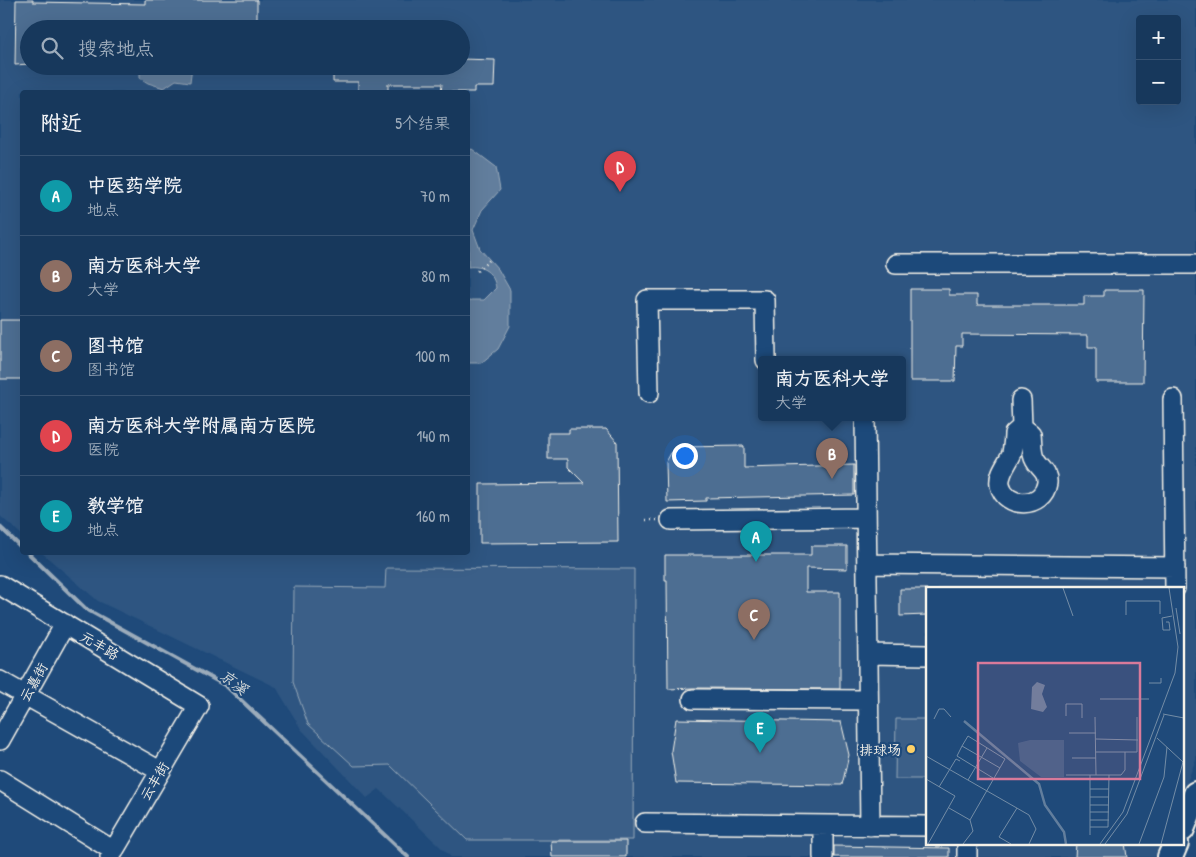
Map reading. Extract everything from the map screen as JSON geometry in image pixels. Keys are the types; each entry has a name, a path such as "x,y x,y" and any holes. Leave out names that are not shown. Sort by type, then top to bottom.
{"main road":[{"path":"1184,824 1196,794"},
{"path":"1170,857 1176,844"}],"street":[{"path":"896,264 1196,264"},
{"path":"649,394 648,300 765,300 766,356"},
{"path":"1173,399 1175,587"},
{"path":"1021,400 1022,427"},
{"path":"865,421 870,826"},
{"path":"671,520 866,518"},
{"path":"867,564 1175,567"},
{"name":"元丰路","path":"0,585 199,706"},
{"name":"云嘉街","path":"0,740 65,624"},
{"path":"868,654 926,654"},
{"path":"0,681 160,771"},
{"path":"693,699 868,700"},
{"name":"云丰街","path":"112,854 199,706"},
{"path":"0,780 112,854"},
{"path":"644,823 926,826"},
{"path":"823,825 823,857"},
{"path":"967,844 967,857"}],"path":[{"path":"477,271 492,258"}],"shaded area":[{"path":"0,0 1196,0 1196,759 1184,790 1184,587 926,587 926,844 1164,844 1159,857 451,857 379,789 367,798 301,729 276,687 98,601 44,555 470,555 470,90 20,90 20,533 0,516"},
{"path":"140,75 191,75 190,82 176,80 164,88 148,83 140,78"},
{"path":"472,149 496,167 500,190 482,210 473,230 480,249 498,269 510,290 510,326 498,349 481,363 470,363 470,301 484,300 496,288 493,278 487,271 478,267 470,267 470,150"},
{"path":"386,568 634,569 633,840 467,840 390,765 354,766 308,724 293,682 294,587 385,588"},
{"name":"排球场","path":"896,719 926,719 926,779 895,779"}],"building":[{"path":"16,0 145,4 145,0 257,0 257,20 20,20 20,65 15,65"},
{"path":"470,59 495,60 494,87 474,87 474,92 470,92 470,90 441,90 442,84 388,84 388,90 358,90 358,82 333,82 333,75 470,75"},
{"path":"910,289 949,289 949,295 977,295 977,305 1084,305 1084,296 1104,296 1104,290 1144,290 1143,382 1096,382 1096,347 1088,347 1088,335 962,334 962,346 956,346 955,381 910,381"},
{"path":"0,320 20,320 20,379 0,379"},
{"path":"569,429 606,429 617,442 618,542 480,543 480,484 584,483 568,467 568,459 548,459 548,433 569,433"},
{"path":"744,446 744,468 854,465 854,495 706,498 706,501 667,502 666,462 671,453 679,447"},
{"path":"811,546 847,546 847,569 806,568 806,592 840,592 840,689 668,689 665,555 811,555"},
{"path":"900,589 926,589 926,615 900,616"},
{"path":"676,719 841,722 849,755 842,785 676,783 671,751"},
{"path":"551,841 626,841 626,857 552,857"},
{"path":"1076,844 1125,844 1127,857 1075,857"},
{"path":"834,846 949,848 949,857 834,857"}],"waterway":[{"name":"京溪","path":"0,527 20,546"},
{"name":"京溪","path":"30,555 86,609 226,686 408,857"}],"place":[{"name":"南方医科大学附属南方医院","path":"620,192"},
{"name":"南方医科大学","path":"832,479"},
{"name":"中医药学院","path":"756,562"},
{"name":"图书馆","path":"754,640"},
{"name":"排球场","path":"911,749"},
{"name":"教学馆","path":"760,753"}]}
